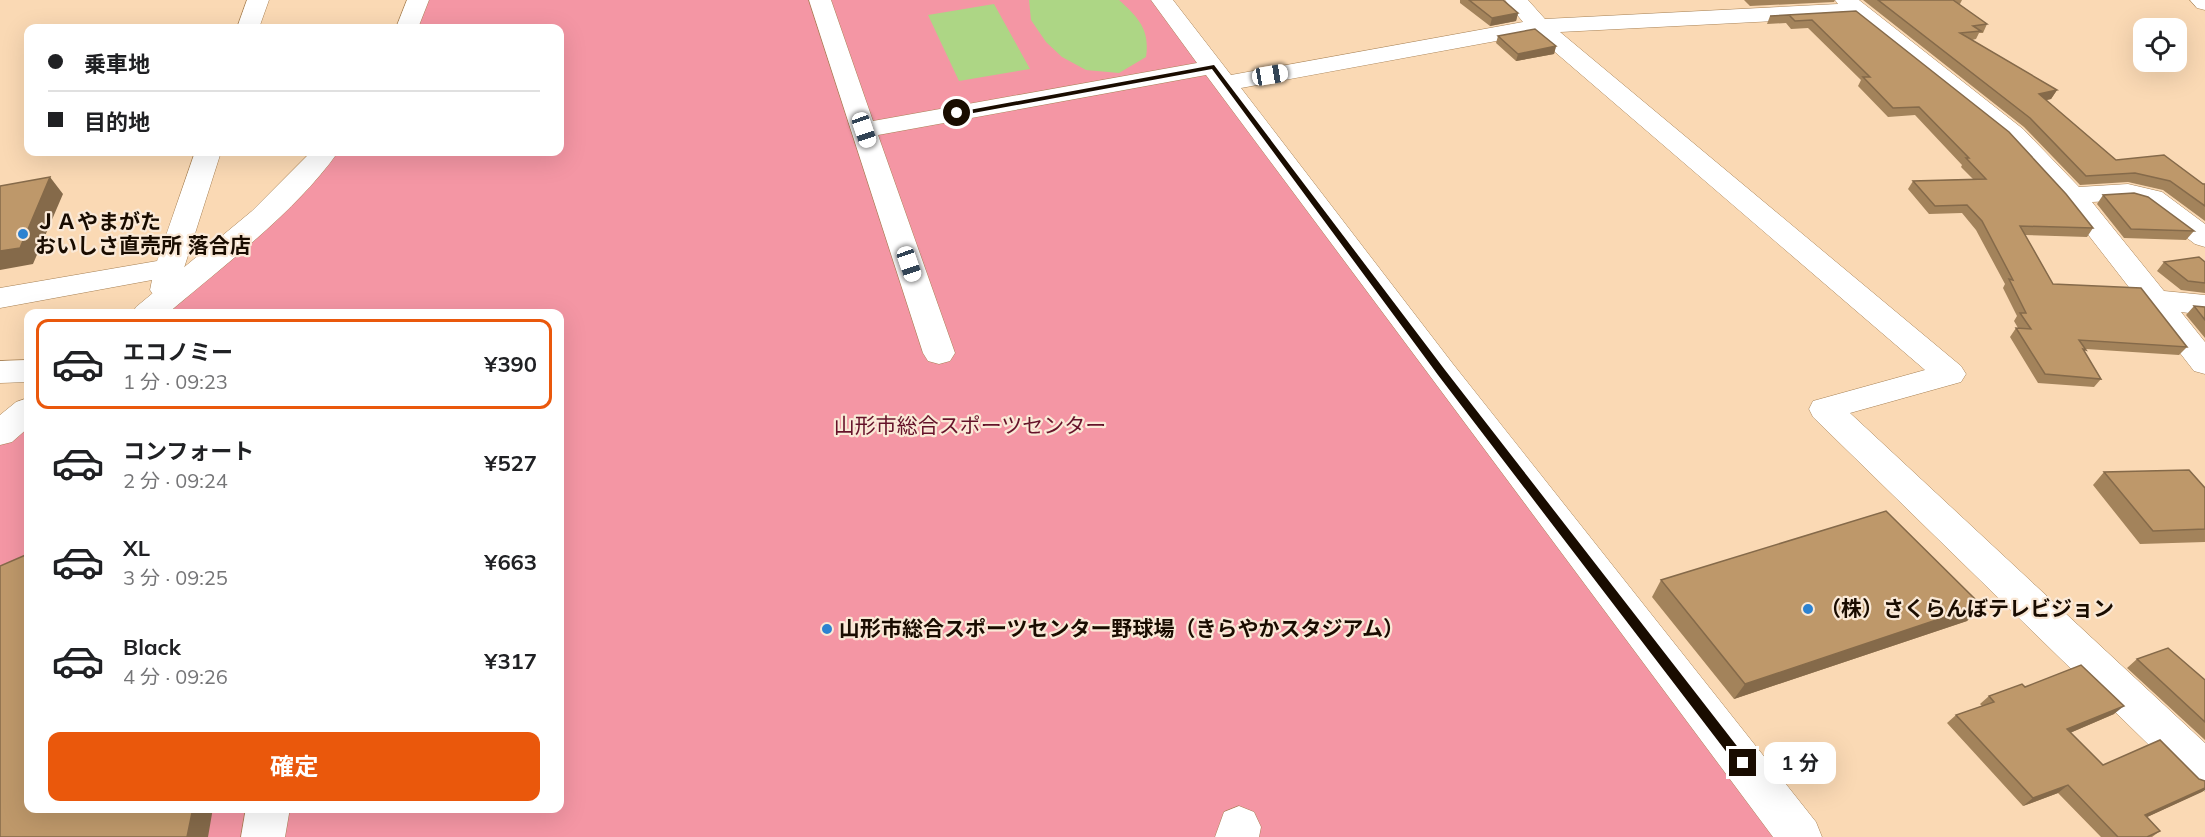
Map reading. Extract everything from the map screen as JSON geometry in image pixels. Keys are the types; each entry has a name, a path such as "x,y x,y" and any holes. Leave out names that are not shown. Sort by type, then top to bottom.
{"street":[{"path":"249,24 258,0"},
{"path":"819,0 939,353"},
{"path":"1162,0 1442,372 1800,837"},
{"path":"1516,0 1539,26 1950,374 1825,409 2205,771"},
{"path":"2201,0 2205,3"},
{"path":"864,130 1539,26 1852,5 2014,134 2072,195 2205,363"},
{"path":"154,307 207,156"},
{"path":"154,307 242,236 322,156"},
{"path":"2072,195 2128,192 2152,198 2205,238"},
{"path":"0,298 169,268"},
{"path":"2156,300 2205,305"},
{"path":"0,372 24,371"},
{"path":"263,837 266,813"}],"green space":[{"name":"山形市総合スポーツセンター","path":"418,0 1162,0 1800,837 0,837 0,434 24,413 24,813 564,813 564,309 152,309 306,174 322,156 564,156 564,24 409,24"}],"shaded area":[{"path":"1029,0 1119,0 1142,25 1146,39 1146,57 1119,73 1086,70 1062,57 1046,42 1031,20"},
{"path":"994,4 1030,69 959,81 928,15"}],"building":[{"path":"1469,0 1503,0 1518,13 1492,18"},
{"path":"1878,0 1953,0 1987,24 1973,26 1981,31 1960,33 2057,90 2039,94 2116,160 2164,155 2205,184 2205,206 2170,181 2135,173 2086,176 2030,118"},
{"path":"1856,11 2009,132 2066,194 2093,228 2020,226 2053,284 2141,288 2187,347 2079,340 2101,379 2045,374 2016,328 2031,329 2020,313 2026,313 2009,279 2013,280 1982,221 1967,205 1935,206 1913,181 1986,179 1966,158 1969,158 1919,107 1893,108 1863,77 1870,77 1812,20 1795,21 1789,15 1770,16"},
{"path":"1535,29 1556,46 1518,54 1498,36"},
{"path":"50,177 20,248 0,251 0,186"},
{"path":"2134,193 2148,197 2194,231 2131,229 2103,195"},
{"path":"2199,257 2205,262 2205,283 2188,281 2164,262"},
{"path":"2194,306 2205,307 2205,320"},
{"path":"2189,470 2205,488 2205,529 2153,531 2104,472"},
{"name":"（株）さくらんぼテレビジョン","path":"1886,511 1981,605 1745,684 1661,580"},
{"path":"24,556 24,813 192,813 187,837 0,837 0,566"},
{"path":"2168,648 2205,680 2205,722 2137,659"},
{"path":"2081,665 2124,706 2067,729 2103,765 2160,740 2199,779 2205,781 2205,788 2145,815 2160,831 2147,837 2118,837 2068,785 2033,798 1956,715 1994,702 1989,696 2022,684 2025,687"}],"place":[{"name":"ＪＡやまがた おいしさ直売所 落合店","path":"23,234"},
{"name":"（株）さくらんぼテレビジョン","path":"1808,609"},
{"name":"山形市総合スポーツセンター野球場（きらやかスタジアム）","path":"827,629"}],"route":[{"path":"957,113 1214,67 1442,372 1743,763"}]}
